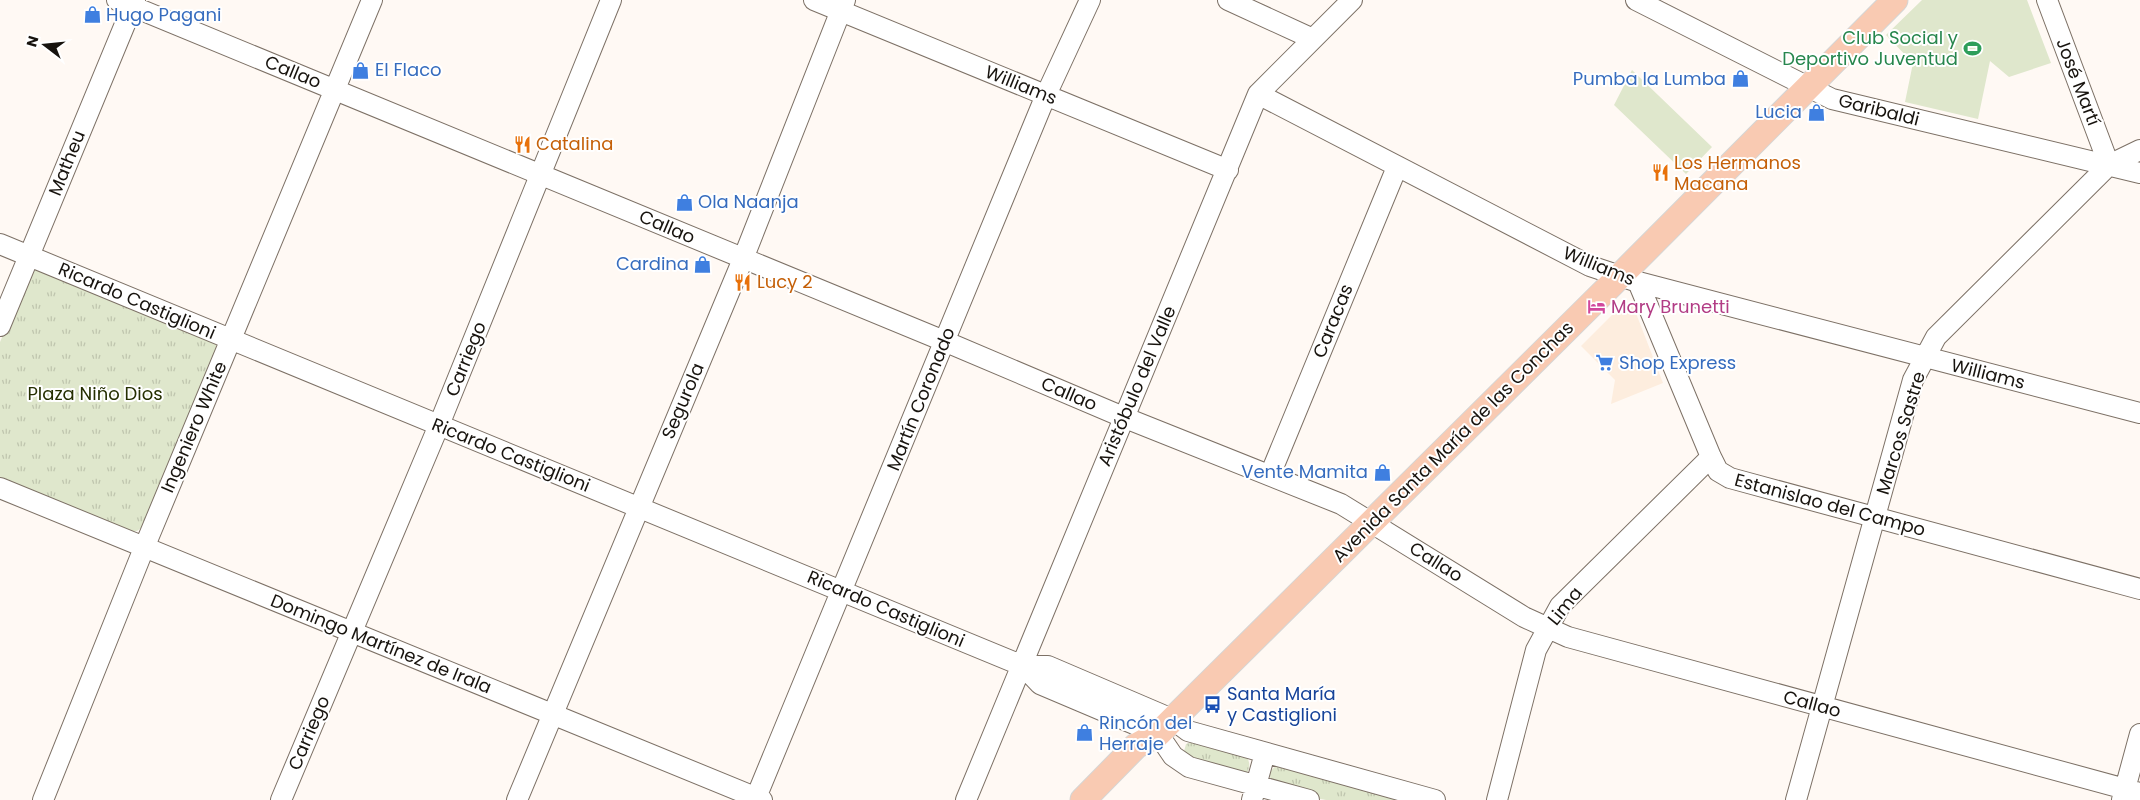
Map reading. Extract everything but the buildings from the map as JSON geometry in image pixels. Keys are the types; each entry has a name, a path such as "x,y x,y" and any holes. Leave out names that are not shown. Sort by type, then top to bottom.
{"main road":[{"name":"Avenida Santa María de las Conchas","path":"1083,800 1136,746 1165,727 1373,522 1629,279 1807,86 1895,0"},
{"name":"Avenida Santa María de las Conchas","path":"1107,800 1148,757 1165,727"}],"street":[{"name":"Ingeniero White","path":"43,800 144,548 372,0"},
{"name":"Carriego","path":"281,800 439,425 611,0"},
{"name":"Williams","path":"814,0 843,5 1046,95 1228,170"},
{"name":"Martín Coronado","path":"758,799 1046,95 1090,0"},
{"path":"1228,0 1313,40"},
{"name":"Aristóbulo del Valle","path":"966,800 1258,94 1352,0"},
{"name":"Garibaldi","path":"1636,0 1832,99 2140,173"},
{"name":"José Martí","path":"2047,0 2109,165"},
{"name":"Callao","path":"128,2 743,260 944,341 1123,417 1341,504 1524,617 1568,637 2129,794"},
{"name":"Matheu","path":"0,326 128,2"},
{"name":"Segurola","path":"517,800 743,260 843,5"},
{"name":"Williams","path":"1258,94 1590,266 1629,279 1924,358 2140,413"},
{"name":"Marcos Sastre","path":"1796,800 1913,380 1924,358 1936,337 2109,165 2140,150"},
{"name":"Caracas","path":"1270,475 1397,167"},
{"name":"Ricardo Castiglioni","path":"0,244 1023,666 1048,666 1165,727 1188,731 1435,800"},
{"name":"Estanislao del Campo","path":"1629,279 1718,471 1730,478 2140,589"},
{"name":"Lima","path":"1497,800 1536,650 1560,606 1711,458"},
{"name":"Domingo Martínez de Irala","path":"0,488 758,799"},
{"path":"1165,727 1173,756 1189,767 1254,793 1309,800"},
{"path":"2129,794 2140,734"},
{"path":"1254,793 1265,753"}],"shaded area":[{"path":"1625,302 1632,303 1663,383 1611,404 1615,380 1581,346"}],"green space":[{"name":"Club Social y Deportivo Juventud","path":"1922,0 2027,0 2051,63 2009,77 1990,61 1978,119 1905,102 1913,63 1886,35"},
{"path":"1632,70 1712,147 1686,174 1614,105"},
{"name":"Plaza Niño Dios","path":"34,270 46,270 209,337 216,345 216,355 144,526 137,531 129,531 0,478 0,342 27,278"},
{"path":"1192,742 1247,757 1249,769 1247,773 1183,755 1186,744"},
{"path":"1278,765 1408,800 1326,800 1304,795 1286,789 1273,781 1270,773"}],"place":[{"name":"Hugo Pagani","path":"92,15"},
{"name":"Club Social y Deportivo Juventud","path":"1972,48"},
{"name":"El Flaco","path":"361,70"},
{"name":"Pumba la Lumba","path":"1740,79"},
{"name":"Lucia","path":"1816,112"},
{"name":"Catalina","path":"522,144"},
{"name":"Los Hermanos Macana","path":"1660,173"},
{"name":"Ola Naanja","path":"684,202"},
{"name":"Cardina","path":"703,264"},
{"name":"Lucy 2","path":"743,282"},
{"name":"Mary Brunetti","path":"1597,307"},
{"name":"Shop Express","path":"1605,363"},
{"name":"Vente Mamita","path":"1382,472"},
{"name":"Santa María y Castiglioni","path":"1213,704"},
{"name":"Rincón del Herraje","path":"1085,733"}]}
